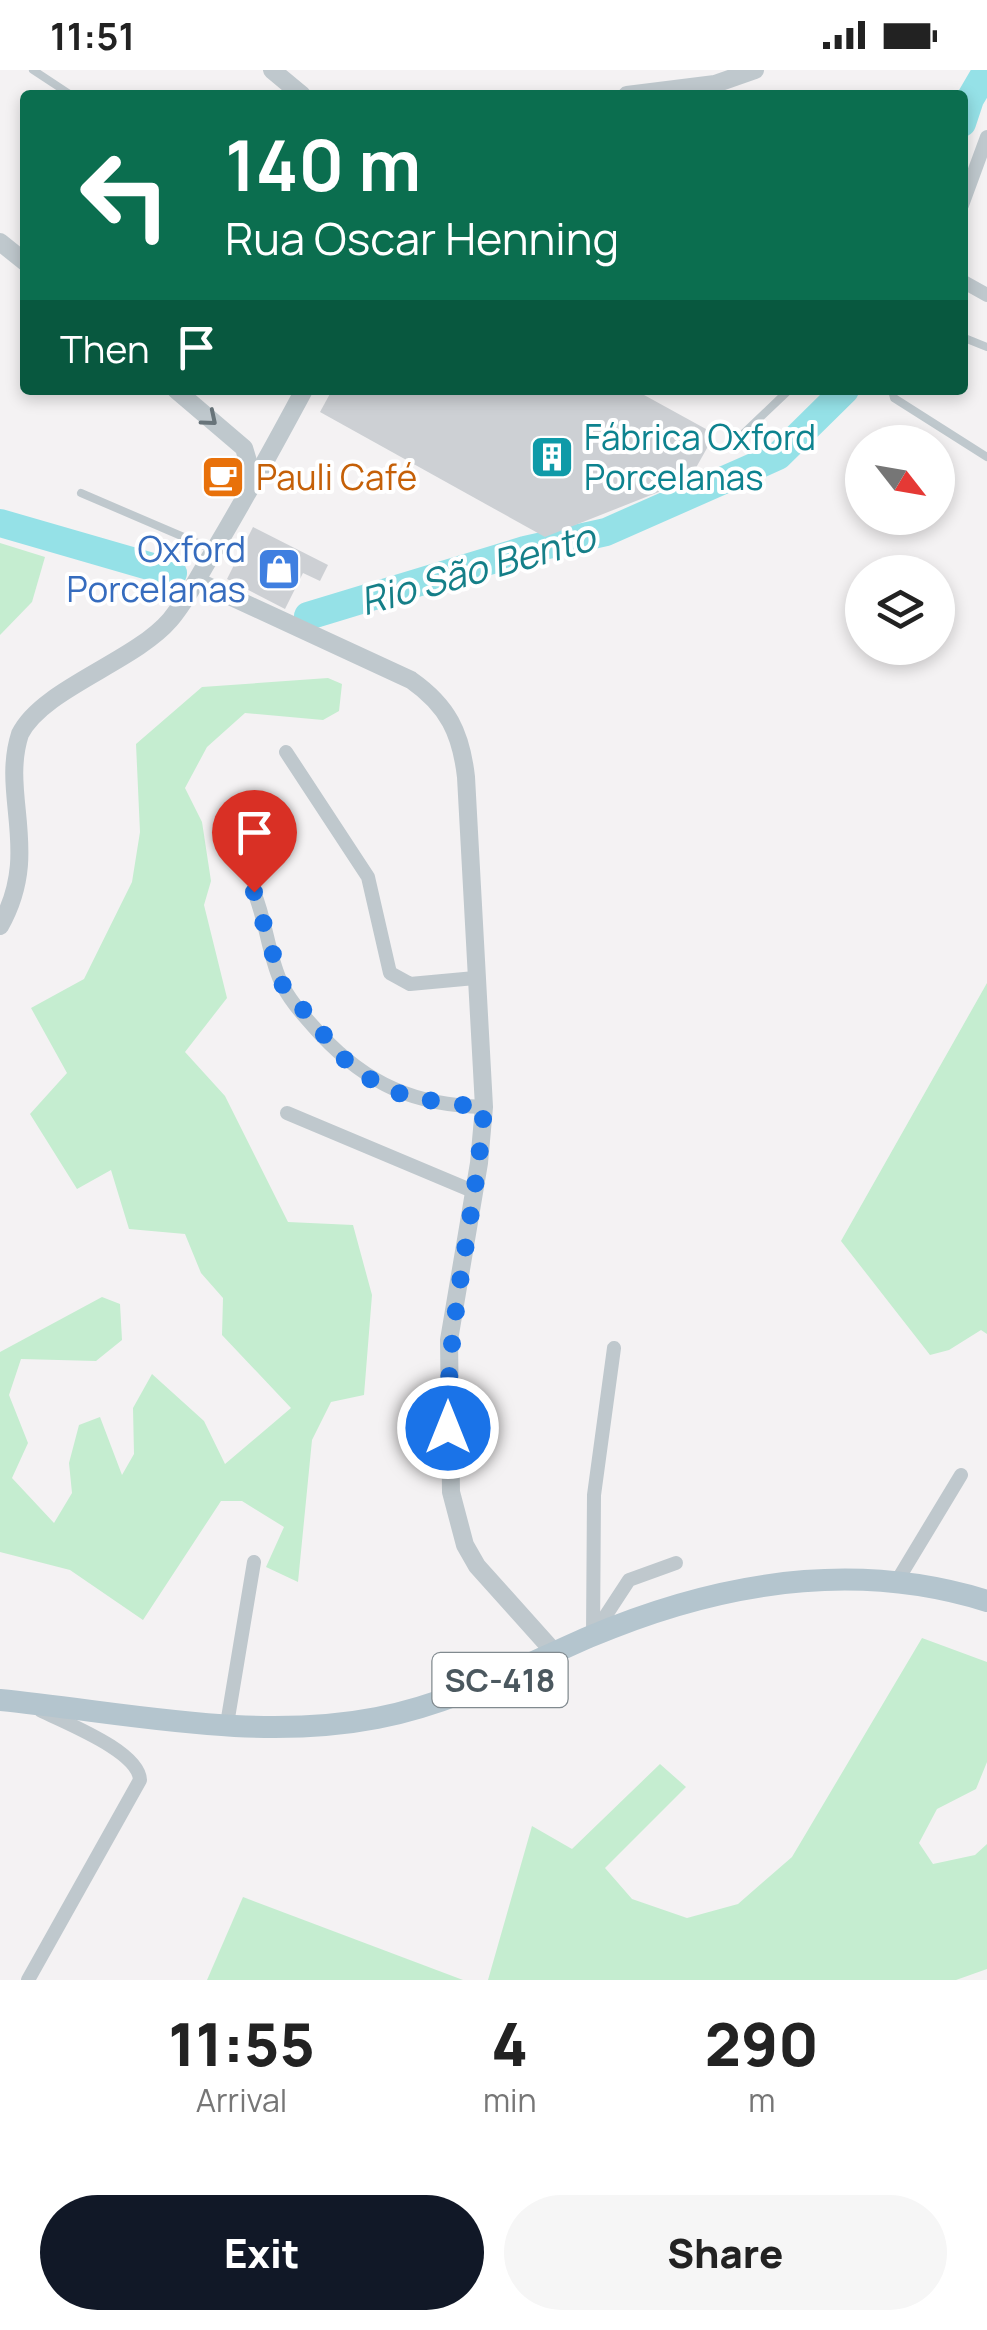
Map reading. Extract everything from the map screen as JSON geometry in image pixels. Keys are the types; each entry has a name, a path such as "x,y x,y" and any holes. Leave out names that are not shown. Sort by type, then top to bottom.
{"main road":[{"name":"SC-418","path":"0,1700 227,1724 294,1727 404,1712 470,1692 593,1636 663,1609 734,1589 819,1579 897,1581 987,1601"}],"street":[{"path":"272,70 296,90"},
{"path":"668,90 714,84 755,70"},
{"path":"968,189 987,137"},
{"path":"0,242 20,258"},
{"path":"182,395 244,448 255,484"},
{"path":"0,926 19,880 10,781 22,730 46,706 158,633 197,581 255,484 301,395"},
{"path":"244,448 275,443"},
{"path":"197,581 412,680 429,692 452,720 466,777 484,1108 449,1340 451,1492 465,1545 477,1566 555,1653"},
{"path":"286,752 368,878 390,974 410,984 475,978"},
{"path":"254,892 282,984 343,1058 366,1077 407,1097 484,1108"},
{"path":"287,1113 474,1192"},
{"path":"593,1636 594,1495 614,1348"},
{"path":"897,1581 962,1475"},
{"path":"227,1724 254,1562"},
{"path":"593,1636 629,1580 676,1563"},
{"path":"26,1702 127,1756 140,1771 140,1780 28,1980"}],"lane":[{"path":"33,70 63,90"},
{"path":"744,433 784,395"},
{"path":"893,395 925,422 987,457"},
{"path":"81,493 214,550"}],"green space":[{"path":"0,543 45,557 32,602 0,635"},
{"path":"328,678 342,684 339,711 323,720 245,713 207,747 185,788 202,822 211,881 204,905 227,998 185,1052 225,1096 288,1222 353,1225 372,1295 364,1395 331,1402 312,1440 298,1582 266,1567 284,1527 242,1501 221,1501 143,1620 70,1570 0,1552 0,1352 102,1297 120,1304 122,1340 96,1361 21,1359 9,1395 28,1443 12,1478 54,1523 72,1493 69,1463 79,1425 100,1417 122,1475 134,1454 133,1408 152,1374 204,1421 225,1464 291,1408 222,1335 223,1298 201,1273 185,1234 129,1229 111,1170 77,1189 30,1114 67,1073 31,1008 84,979 132,882 140,832 136,744 202,687"},
{"path":"987,983 987,1334 981,1330 949,1350 930,1355 841,1241"},
{"path":"922,1638 987,1662 987,1762 976,1789 937,1809 919,1843 933,1864 975,1855 987,1844 987,1969 956,1980 488,1980 532,1826 572,1849 660,1764 686,1787 605,1868 632,1899 687,1918 738,1904 792,1857"},
{"path":"243,1897 463,1980 207,1980"}],"building":[{"name":"Fábrica Oxford Porcelanas","path":"329,395 644,395 715,434 689,480 545,537 320,412"},
{"name":"Oxford Porcelanas","path":"253,527 328,565 320,581 303,573 285,609 227,579"}],"waterway":[{"name":"Rio São Bento","path":"968,105 987,70"},
{"name":"Rio São Bento","path":"308,616 525,550 606,532 778,456 840,395"},
{"name":"Rio São Bento","path":"0,523 173,573"}],"place":[{"name":"Fábrica Oxford Porcelanas","path":"552,457"},
{"name":"Pauli Café","path":"223,477"},
{"name":"Oxford Porcelanas","path":"279,569"}],"route":[{"path":"254,892 282,984 297,1008 343,1058 366,1077 407,1097 484,1108 479,1163 449,1340 448,1428"}]}
